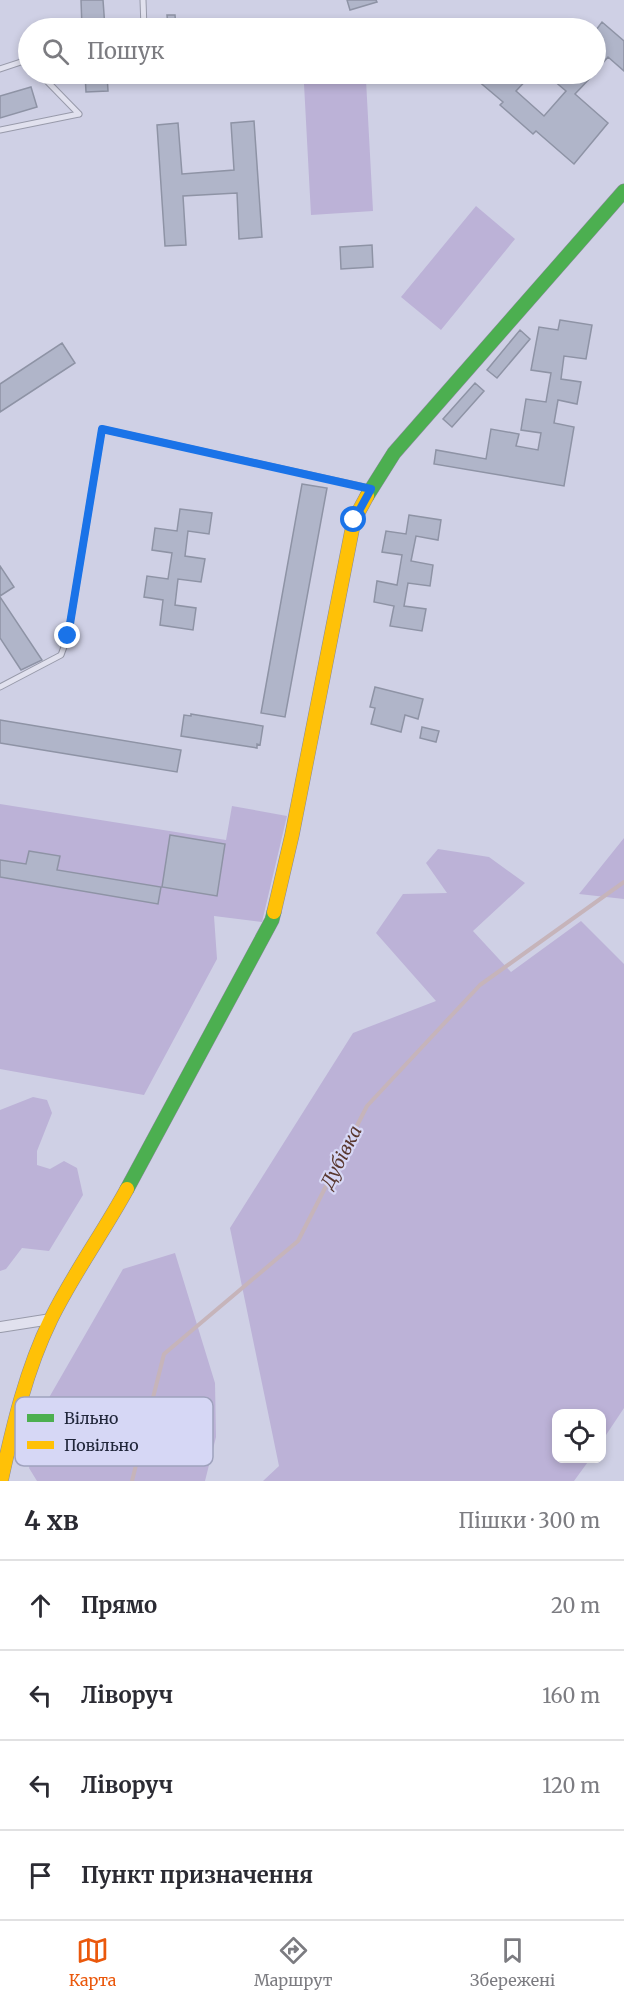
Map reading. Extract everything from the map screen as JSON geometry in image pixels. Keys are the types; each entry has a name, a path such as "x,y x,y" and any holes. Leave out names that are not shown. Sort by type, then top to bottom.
{"street":[{"path":"22,1397 51,1319 123,1194 272,920 292,835 354,520 394,453 624,191"},
{"path":"0,1327 51,1319"},
{"path":"1,1481 15,1418"}],"lane":[{"path":"143,0 144,18"},
{"path":"0,69 18,64"},
{"path":"0,130 79,114 50,84"},
{"path":"0,687 61,655 68,636 102,429 371,489"}],"shaded area":[{"path":"304,84 366,84 373,211 311,215"},
{"path":"476,206 515,239 441,330 401,297"},
{"path":"0,804 226,840 232,806 287,816 262,922 214,916 217,959 144,1095 0,1069"},
{"path":"624,838 624,899 579,894"},
{"path":"438,849 489,857 525,883 473,931 511,972 581,921 624,964 624,1408 606,1435 606,1409 552,1409 552,1463 587,1463 574,1481 263,1481 279,1466 230,1228 353,1033 436,1001 376,933 403,894 447,893 426,863"},
{"path":"33,1097 47,1100 52,1113 37,1151 37,1165 50,1169 64,1161 77,1168 83,1195 49,1251 22,1248 6,1269 0,1271 0,1110"},
{"path":"175,1253 215,1383 216,1437 213,1449 213,1397 49,1397 123,1269"},
{"path":"29,1466 209,1466 205,1481 37,1481"}],"building":[{"path":"81,0 103,0 104,18 82,18"},
{"path":"347,0 376,0 377,2 350,10"},
{"path":"167,15 175,15 175,18 167,18"},
{"path":"606,25 624,41 624,71 608,57 606,59"},
{"path":"86,84 108,84 108,91 86,92"},
{"path":"482,84 523,84 516,91 544,116 566,91 558,84 584,84 575,94 608,123 574,164 536,131 533,134 500,105 503,102"},
{"path":"31,87 37,107 0,118 0,96"},
{"path":"254,121 262,237 239,239 237,193 183,196 186,245 165,246 157,125 178,123 182,174 234,170 231,123"},
{"path":"372,245 373,267 341,269 340,247"},
{"path":"560,320 592,325 586,359 564,356 561,379 581,382 577,404 558,400 554,423 574,427 564,486 434,464 436,450 486,459 491,429 519,434 516,446 538,450 541,433 521,430 526,399 546,402 551,373 531,370 539,327 558,330"},
{"path":"520,330 530,339 497,378 487,370"},
{"path":"62,343 75,363 0,412 0,384"},
{"path":"475,383 484,391 452,427 443,419"},
{"path":"302,484 327,488 285,717 261,713"},
{"path":"180,509 212,513 209,534 188,531 185,556 205,559 201,582 178,579 175,605 196,608 193,630 160,625 163,600 144,597 147,576 168,579 172,553 152,550 155,528 177,531"},
{"path":"409,515 441,520 438,540 416,536 411,561 433,565 430,586 408,583 404,606 426,609 422,631 390,626 394,606 374,602 377,581 397,585 402,555 382,552 386,531 406,534"},
{"path":"0,566 14,587 0,596"},
{"path":"0,597 42,660 21,670 0,638"},
{"path":"375,687 423,699 418,719 405,715 401,732 371,724 375,708 370,707"},
{"path":"191,714 263,726 260,745 257,744 257,748 181,736 184,715 191,716"},
{"path":"0,720 181,750 177,772 0,743"},
{"path":"422,727 439,731 436,742 420,738"},
{"path":"170,835 225,844 217,896 162,887"},
{"path":"29,851 60,856 57,870 161,887 158,904 0,877 0,860 26,864"}],"waterway":[{"name":"Дубівка","path":"153,1397 164,1354 298,1241 367,1106 480,985 624,882"},
{"name":"Дубівка","path":"132,1481 136,1466"}],"traffic: fast":[{"path":"367,496 394,453 624,191"},
{"path":"127,1189 272,920 274,912"}],"traffic: slow":[{"path":"274,912 292,835 354,520 367,496"},
{"path":"21,1397 34,1358 51,1319 127,1189"},
{"path":"1,1481 15,1421"}],"route":[{"path":"68,636 102,429 371,489 354,520"}]}
